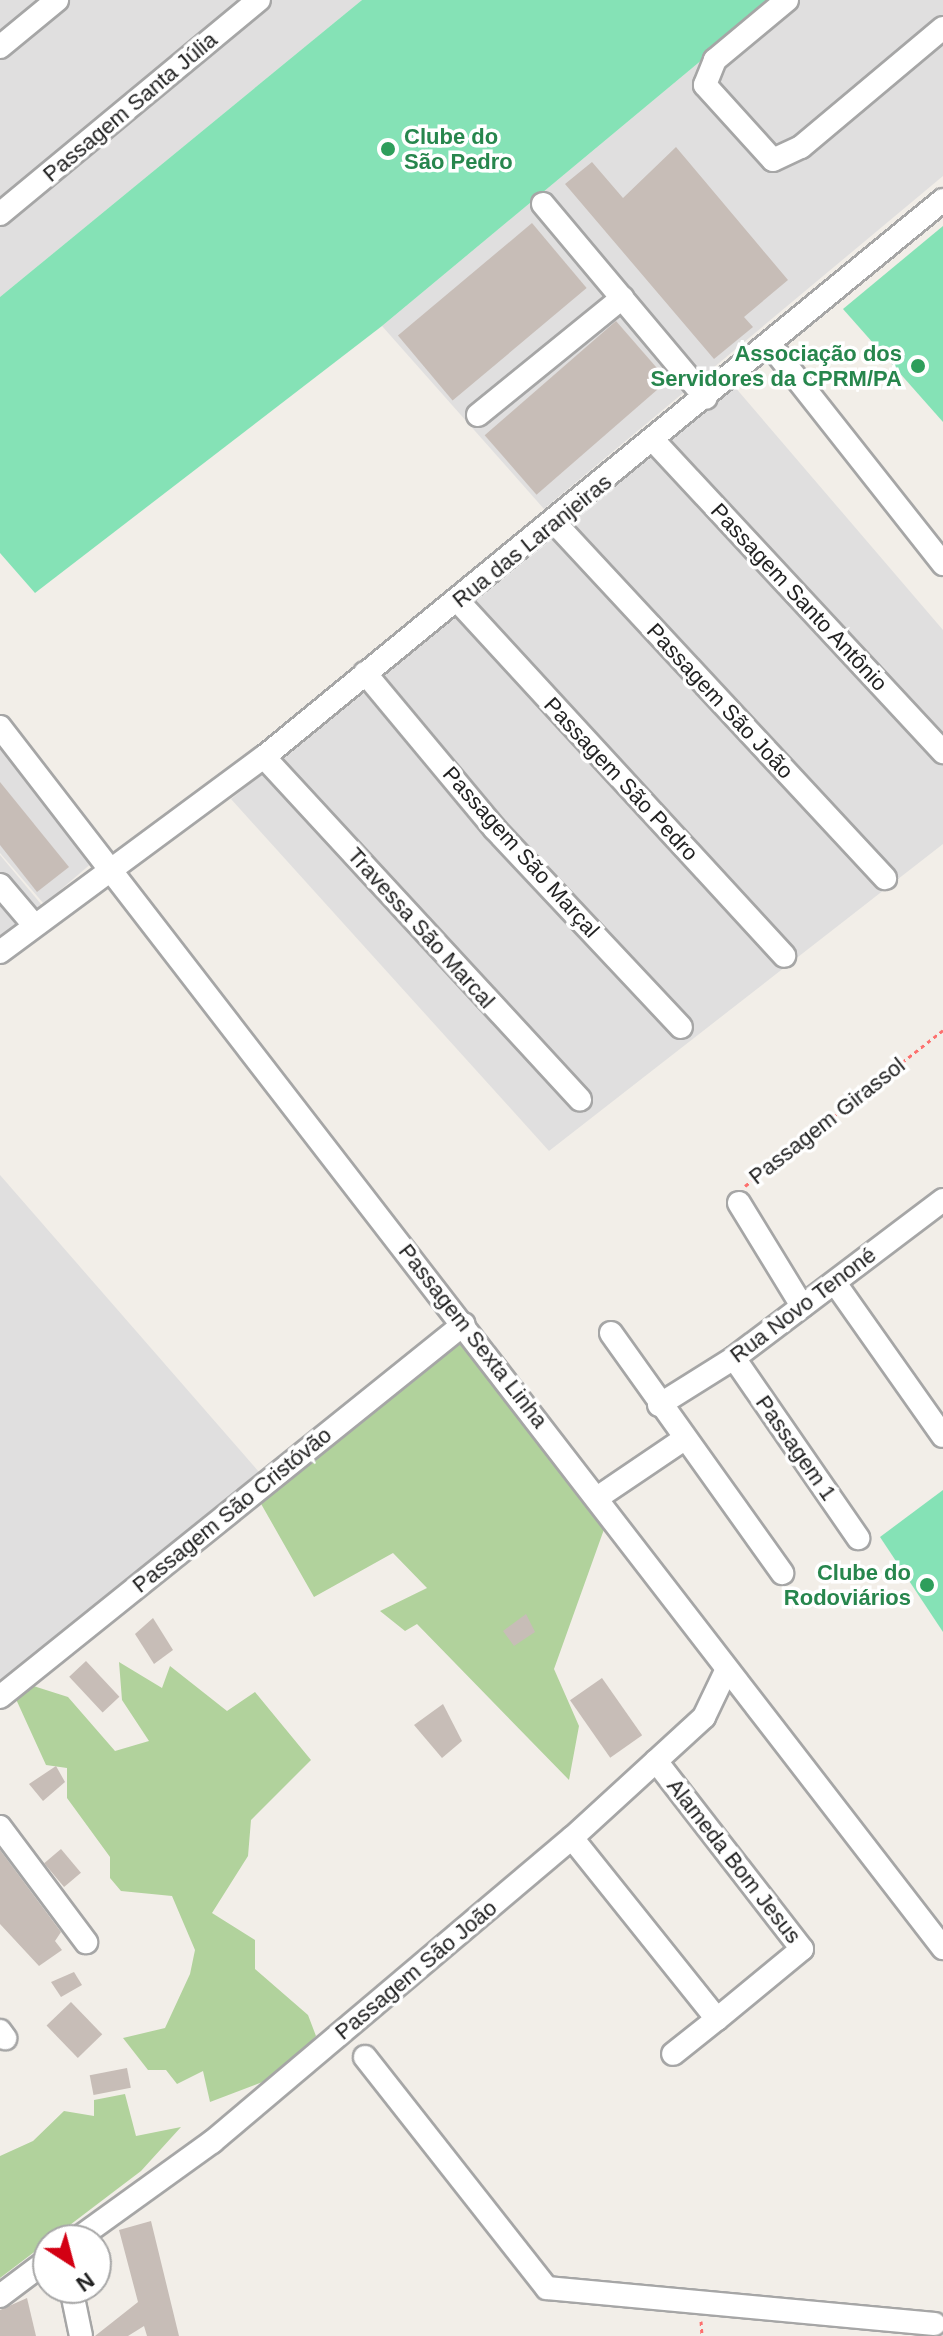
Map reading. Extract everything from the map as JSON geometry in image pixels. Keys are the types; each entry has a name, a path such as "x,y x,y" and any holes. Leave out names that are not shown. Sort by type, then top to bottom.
{"street":[{"path":"0,47 57,0"},
{"name":"Passagem Santa Júlia","path":"0,214 259,0"},
{"path":"787,0 715,60 705,85 773,160 801,147 943,28"},
{"name":"Rua das Laranjeiras","path":"0,952 108,866 264,757 771,346 943,200"},
{"path":"543,204 706,398"},
{"path":"478,415 622,298"},
{"path":"771,346 943,564"},
{"name":"Passagem Santo Antônio","path":"654,441 943,752"},
{"name":"Passagem São João","path":"555,523 885,878"},
{"name":"Passagem São Pedro","path":"458,601 784,956"},
{"name":"Passagem São Marçal","path":"365,673 494,828 681,1027"},
{"name":"Passagem Sexta Linha","path":"0,727 464,1324 726,1671 943,1948"},
{"name":"Travessa São Marcal","path":"264,757 580,1099"},
{"path":"0,885 34,925"},
{"name":"Passagem Girassol","path":"739,1203 802,1306"},
{"name":"Rua Novo Tenoné","path":"659,1405 734,1358 942,1204"},
{"path":"835,1283 943,1436"},
{"name":"Passagem São Cristóvão","path":"0,1697 464,1324"},
{"path":"611,1333 659,1405 782,1573"},
{"name":"Passagem 1","path":"734,1358 858,1538"},
{"path":"597,1498 684,1439"},
{"name":"Passagem São João","path":"98,2224 212,2142 572,1838 704,1717 726,1671"},
{"name":"Alameda Bom Jesus","path":"656,1761 802,1949 717,2019"},
{"path":"0,1827 86,1942"},
{"path":"572,1838 717,2019 673,2054"},
{"path":"365,2057 547,2288 935,2322"},
{"path":"0,2296 32,2272"},
{"path":"74,2304 81,2336"}],"path":[{"name":"Passagem Girassol","path":"739,1203 747,1181 943,1030"}],"shaded area":[{"path":"0,0 362,0 0,297"},
{"path":"774,0 943,0 943,176 544,509 382,326"},
{"path":"734,386 943,630 943,844 549,1151 231,799"},
{"path":"0,737 93,862 44,904 0,853"},
{"path":"0,855 51,916 0,958"},
{"path":"0,1175 259,1472 0,1681"}],"green space":[{"name":"Clube do São Pedro","path":"362,0 774,0 382,326 35,593 0,553 0,297"},
{"name":"Associação dos Servidores da CPRM/PA","path":"943,226 943,422 843,309"},
{"path":"468,1337 607,1521 554,1669 579,1726 569,1780 417,1624 405,1631 380,1611 427,1588 393,1553 314,1597 260,1502"},
{"name":"Clube do Rodoviários","path":"943,1490 943,1632 880,1537"},
{"path":"119,1662 162,1688 170,1666 227,1711 255,1692 311,1760 251,1820 248,1856 212,1913 255,1940 255,1969 308,2015 316,2036 281,2075 210,2102 203,2071 177,2084 166,2070 148,2070 123,2038 165,2028 190,1974 195,1950 172,1896 121,1891 110,1878 110,1857 67,1798 67,1768 46,1765 15,1697 24,1683 68,1697 115,1751 149,1741 122,1700"},
{"path":"125,2094 136,2136 181,2127 141,2171 71,2224 32,2224 32,2254 0,2278 0,2156 33,2141 64,2111 94,2116 94,2100"}],"building":[{"path":"676,147 788,280 744,317 753,327 714,359 565,184 592,162 623,198"},
{"path":"532,223 587,288 453,401 398,335"},
{"path":"616,321 668,381 537,495 485,435"},
{"path":"0,782 69,867 37,892 0,845"},
{"path":"526,1614 535,1632 514,1646 503,1631"},
{"path":"153,1618 173,1650 154,1664 135,1634"},
{"path":"86,1661 119,1697 103,1713 69,1677"},
{"path":"602,1678 642,1735 610,1758 570,1700"},
{"path":"443,1704 462,1741 442,1758 414,1725"},
{"path":"56,1766 65,1782 43,1801 29,1784"},
{"path":"61,1849 81,1873 64,1887 44,1863"},
{"path":"0,1850 61,1932 55,1941 62,1950 39,1966 0,1924"},
{"path":"74,1972 82,1985 61,1997 51,1982"},
{"path":"71,2002 102,2034 78,2058 47,2026"},
{"path":"127,2068 131,2088 94,2095 90,2075"},
{"path":"151,2221 179,2336 147,2336 144,2326 128,2336 95,2336 138,2302 119,2230"},
{"path":"27,2298 36,2336 0,2336 0,2310"}],"place":[{"name":"Clube do São Pedro","path":"388,149"},
{"name":"Associação dos Servidores da CPRM/PA","path":"918,366"},
{"name":"Clube do Rodoviários","path":"927,1585"}]}
